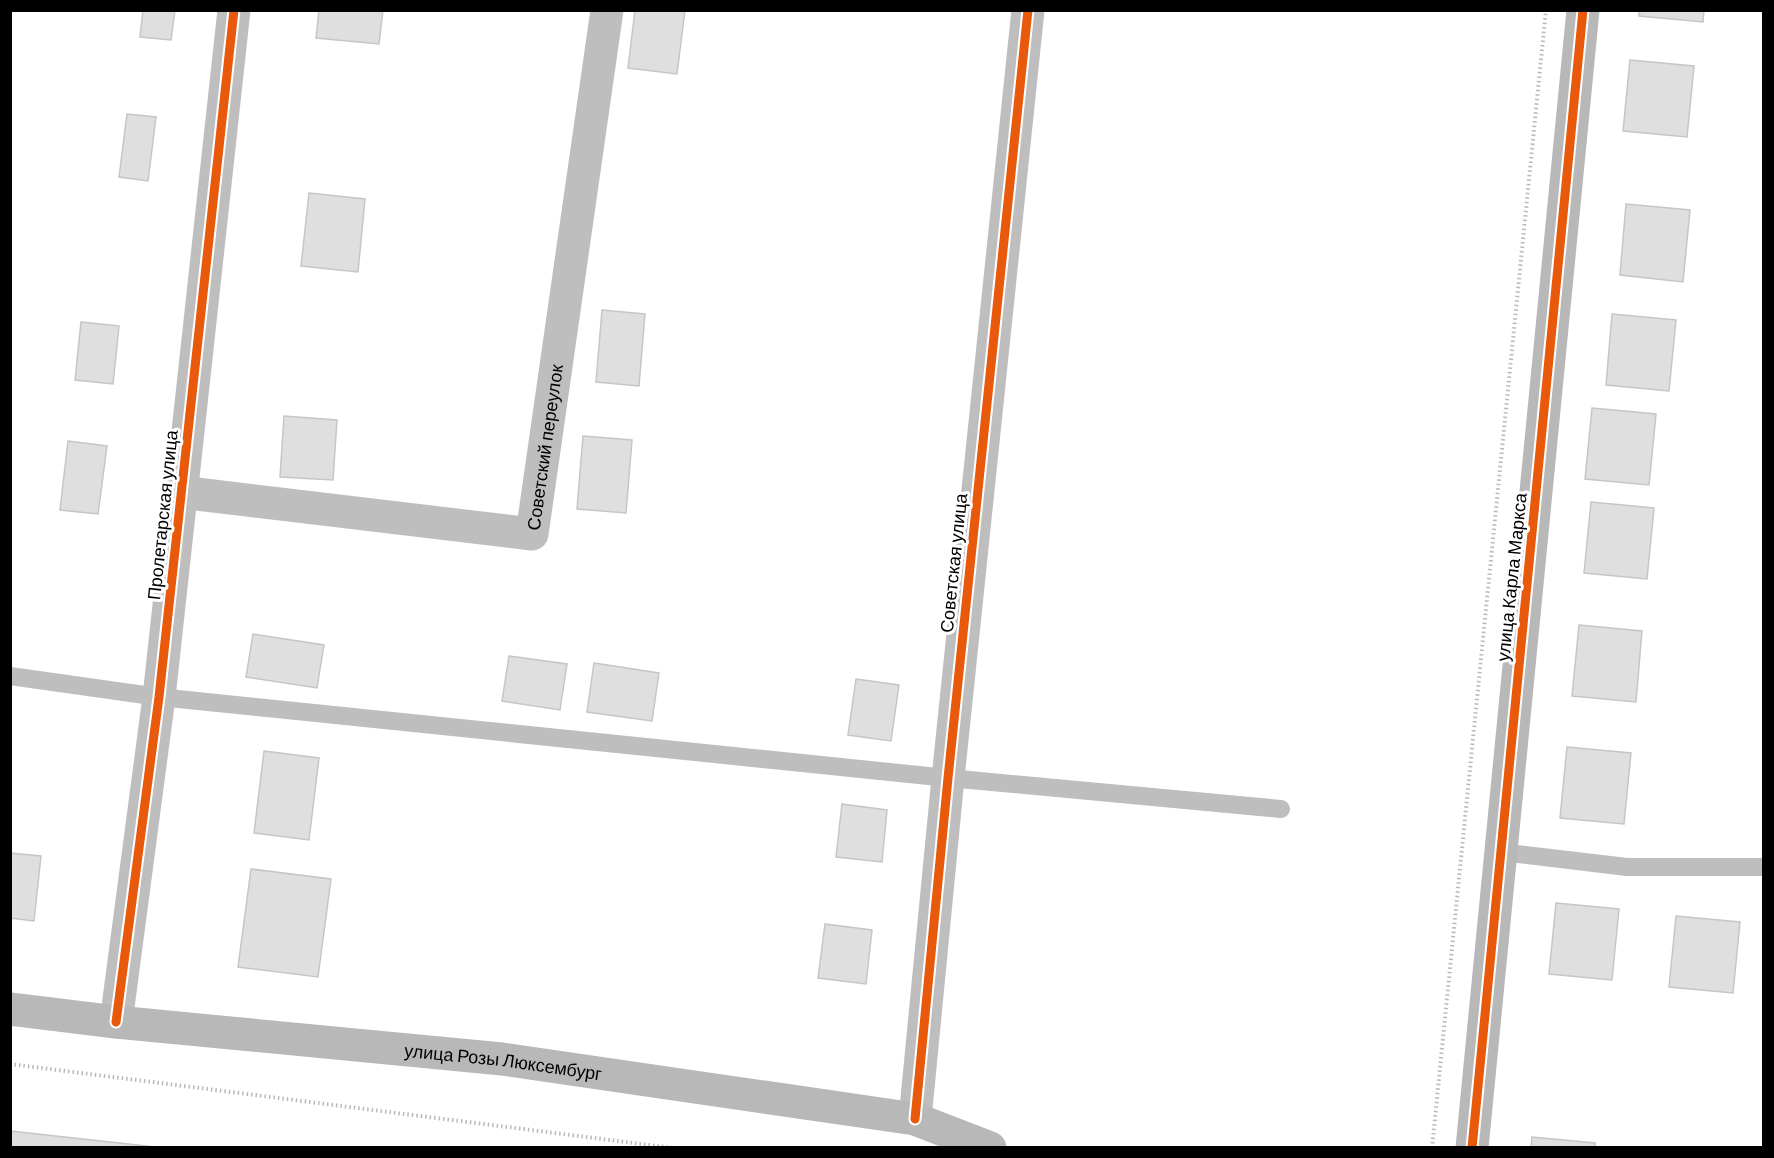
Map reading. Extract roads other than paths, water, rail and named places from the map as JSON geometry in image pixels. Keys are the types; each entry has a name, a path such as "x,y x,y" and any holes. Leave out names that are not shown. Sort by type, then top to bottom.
{"street":[{"name":"Пролетарская улица","path":"116,1022 159,697 234,10"},
{"name":"Советский переулок","path":"180,492 532,534 607,10"},
{"name":"Советская улица","path":"915,1119 1028,10"},
{"name":"улица Карла Маркса","path":"1472,1148 1582,10"},
{"name":"улица Розы Люксембург","path":"10,1009 116,1022 502,1059 915,1119 990,1148"}],"lane":[{"path":"10,676 159,697 948,778 1281,809"},
{"path":"1501,852 1627,867 1764,867"}]}
